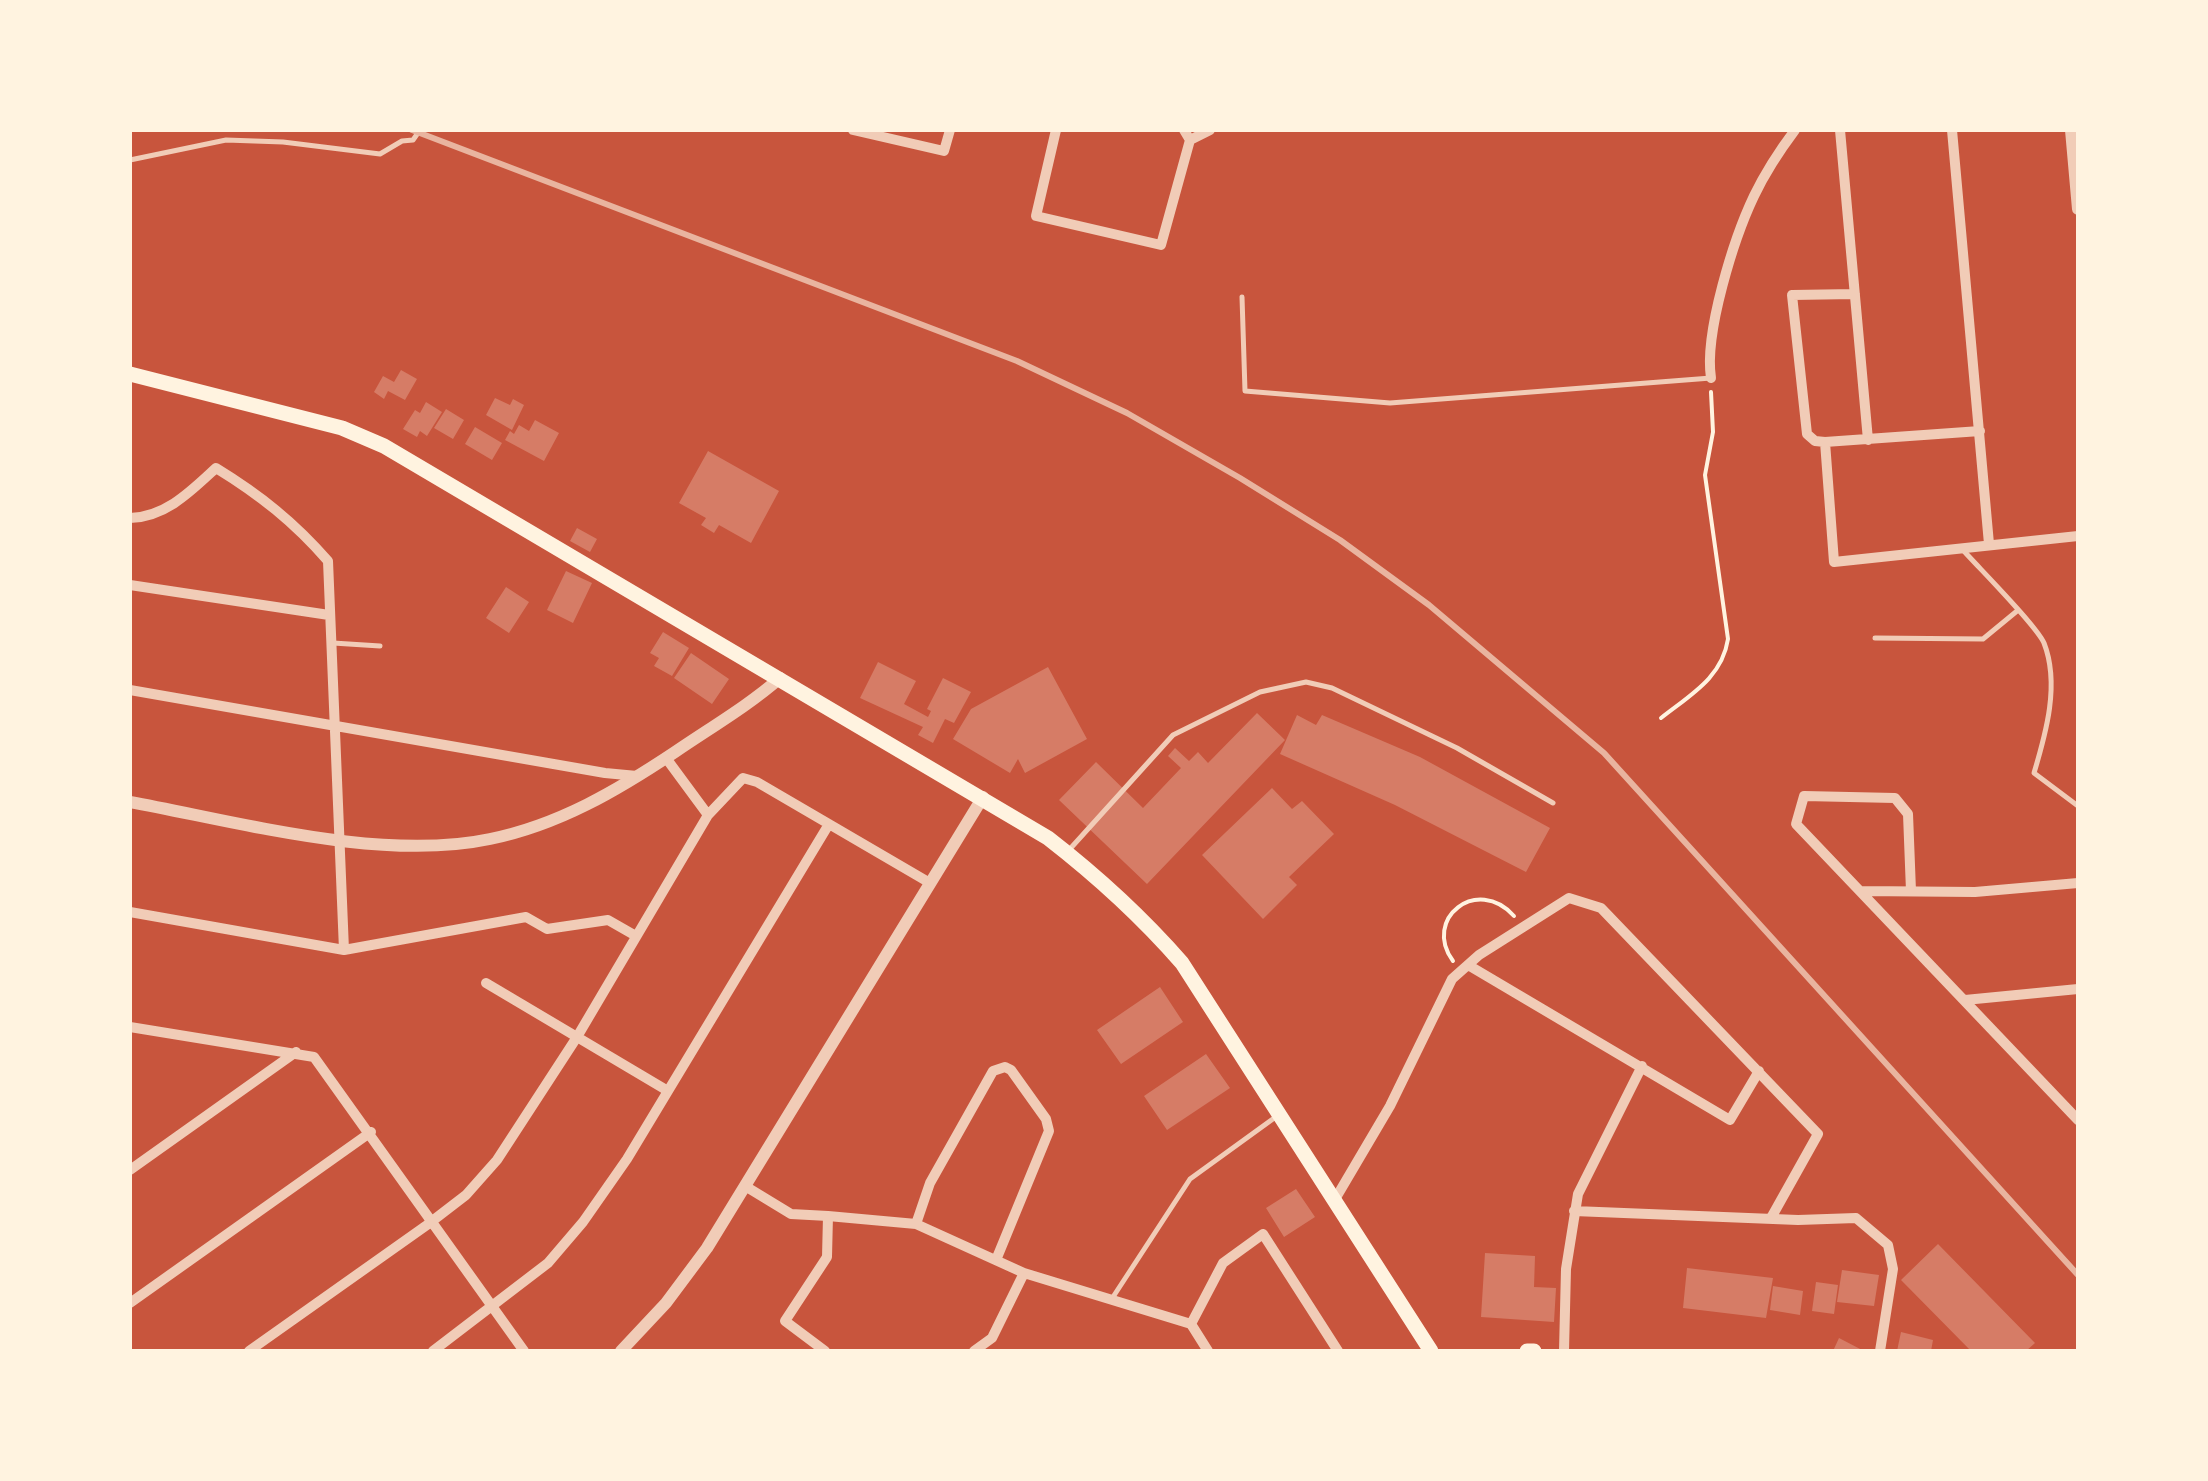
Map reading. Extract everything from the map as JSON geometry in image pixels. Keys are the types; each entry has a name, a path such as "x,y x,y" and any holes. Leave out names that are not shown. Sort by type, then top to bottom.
{"main road":[{"path":"130,374 342,428 384,446 983,797 1067,852 1142,918 1182,963 1432,1351"}],"street":[{"path":"853,130 944,152 950,130"},
{"path":"1056,130 1036,216 1160,245 1187,135 1210,130"},
{"path":"1711,378 1708,362 1713,332 1730,265 1753,198 1795,130"},
{"path":"1840,130 1868,440"},
{"path":"1952,130 1990,544"},
{"path":"2071,130 2078,209"},
{"path":"1855,294 1792,296 1807,434 1815,441 1825,442 1980,431"},
{"path":"1825,442 1834,562 2078,536"},
{"path":"130,518 146,517 182,500 216,468 261,495 298,526 328,561 344,950"},
{"path":"130,585 329,615"},
{"path":"130,802 380,845 489,839 561,816 641,776 780,678"},
{"path":"130,690 605,773 641,776"},
{"path":"666,758 708,815"},
{"path":"249,1351 466,1195 496,1160 577,1037 708,815 743,778 757,782 930,884"},
{"path":"1912,892 1908,814 1894,798 1804,796 1796,824 2078,1120"},
{"path":"622,1351 686,1276 745,1186 983,797"},
{"path":"433,1351 548,1264 583,1222 829,824"},
{"path":"1861,892 1975,892 2078,883"},
{"path":"1334,1201 1390,1106 1452,978 1569,898 1602,908 1818,1134 1771,1218"},
{"path":"130,912 344,950 526,917 547,929 608,920 636,936"},
{"path":"1465,967 1730,1120 1759,1071"},
{"path":"486,983 668,1090"},
{"path":"1965,1000 2078,989"},
{"path":"133,1030 314,1057 524,1351"},
{"path":"130,1170 296,1052"},
{"path":"1564,1351 1566,1269 1578,1194 1642,1066"},
{"path":"916,1224 930,1183 993,1072 1011,1070 1046,1119 1050,1131 996,1260"},
{"path":"130,1303 371,1132"},
{"path":"745,1186 791,1214 916,1224 1024,1273 1191,1324 1208,1351"},
{"path":"1574,1211 1856,1218 1888,1245 1892,1269 1880,1351"},
{"path":"825,1351 785,1321 827,1257 828,1216"},
{"path":"1191,1324 1223,1262 1263,1234 1338,1351"},
{"path":"974,1351 992,1338 1024,1273"}],"lane":[{"path":"130,160 226,140 283,142 380,154 402,141 413,140 420,130"},
{"path":"1242,296 1245,391 1390,402 1711,378"},
{"path":"1960,547 2043,642 2050,682 2049,719 2034,773 2078,806"},
{"path":"1875,638 1984,638 2018,612"},
{"path":"330,642 380,646"},
{"path":"1067,852 1173,736 1260,692 1306,682 1332,688 1403,722 1553,803"},
{"path":"1111,1301 1190,1179 1280,1114"}],"path":[{"path":"1661,718 1713,677 1725,660 1728,639 1705,475 1714,432 1711,378"},
{"path":"1465,967 1449,957 1444,942 1445,924 1454,910 1468,900 1484,898 1500,903 1513,914 1520,930"}],"building":[{"path":"401,370 417,379 405,400 388,391 384,399 374,392 383,376 394,382"},
{"path":"495,398 510,405 513,399 524,405 512,430 486,415"},
{"path":"426,402 442,412 427,436 420,431 417,437 403,429 415,410 420,413"},
{"path":"446,409 464,420 453,439 434,428"},
{"path":"535,420 559,433 544,461 505,440 519,425 529,431"},
{"path":"475,427 502,443 492,460 465,444"},
{"path":"708,451 779,491 751,543 719,525 714,533 701,525 706,518 679,503"},
{"path":"577,528 597,539 590,552 570,541"},
{"path":"566,571 592,583 573,623 547,610"},
{"path":"506,587 529,602 509,633 486,618"},
{"path":"663,632 689,648 672,676 654,666 659,658 650,653"},
{"path":"691,653 729,679 712,704 674,678"},
{"path":"878,662 916,681 904,704 928,717 931,711 927,709 943,678 971,692 954,723 945,719 933,743 918,735 923,727 860,698"},
{"path":"1048,667 1087,739 1025,773 1018,759 1010,773 953,739 971,709"},
{"path":"1257,713 1285,740 1147,884 1059,800 1096,762 1143,808 1181,768 1168,756 1175,748 1189,761 1198,752 1208,763"},
{"path":"1297,715 1316,725 1322,715 1420,757 1550,828 1526,872 1395,805 1280,754"},
{"path":"1272,788 1292,809 1302,801 1334,834 1289,877 1297,885 1263,919 1202,855"},
{"path":"1160,987 1183,1022 1121,1064 1097,1030"},
{"path":"1206,1054 1230,1088 1167,1130 1144,1096"},
{"path":"1296,1189 1315,1217 1284,1237 1266,1208"},
{"path":"1938,1244 2035,1343 2026,1351 1971,1351 1901,1280"},
{"path":"1485,1253 1535,1256 1534,1287 1556,1288 1554,1322 1481,1317"},
{"path":"1687,1268 1773,1278 1766,1318 1683,1308"},
{"path":"1842,1270 1879,1275 1874,1306 1837,1302"},
{"path":"1816,1282 1838,1285 1834,1314 1812,1311"},
{"path":"1773,1286 1803,1291 1800,1315 1770,1310"},
{"path":"1901,1332 1933,1340 1931,1351 1897,1351"},
{"path":"1839,1338 1864,1351 1833,1351"}],"railway":[{"path":"412,130 1017,361 1127,413 1340,540 1429,605 1604,753 2078,1275"}]}
